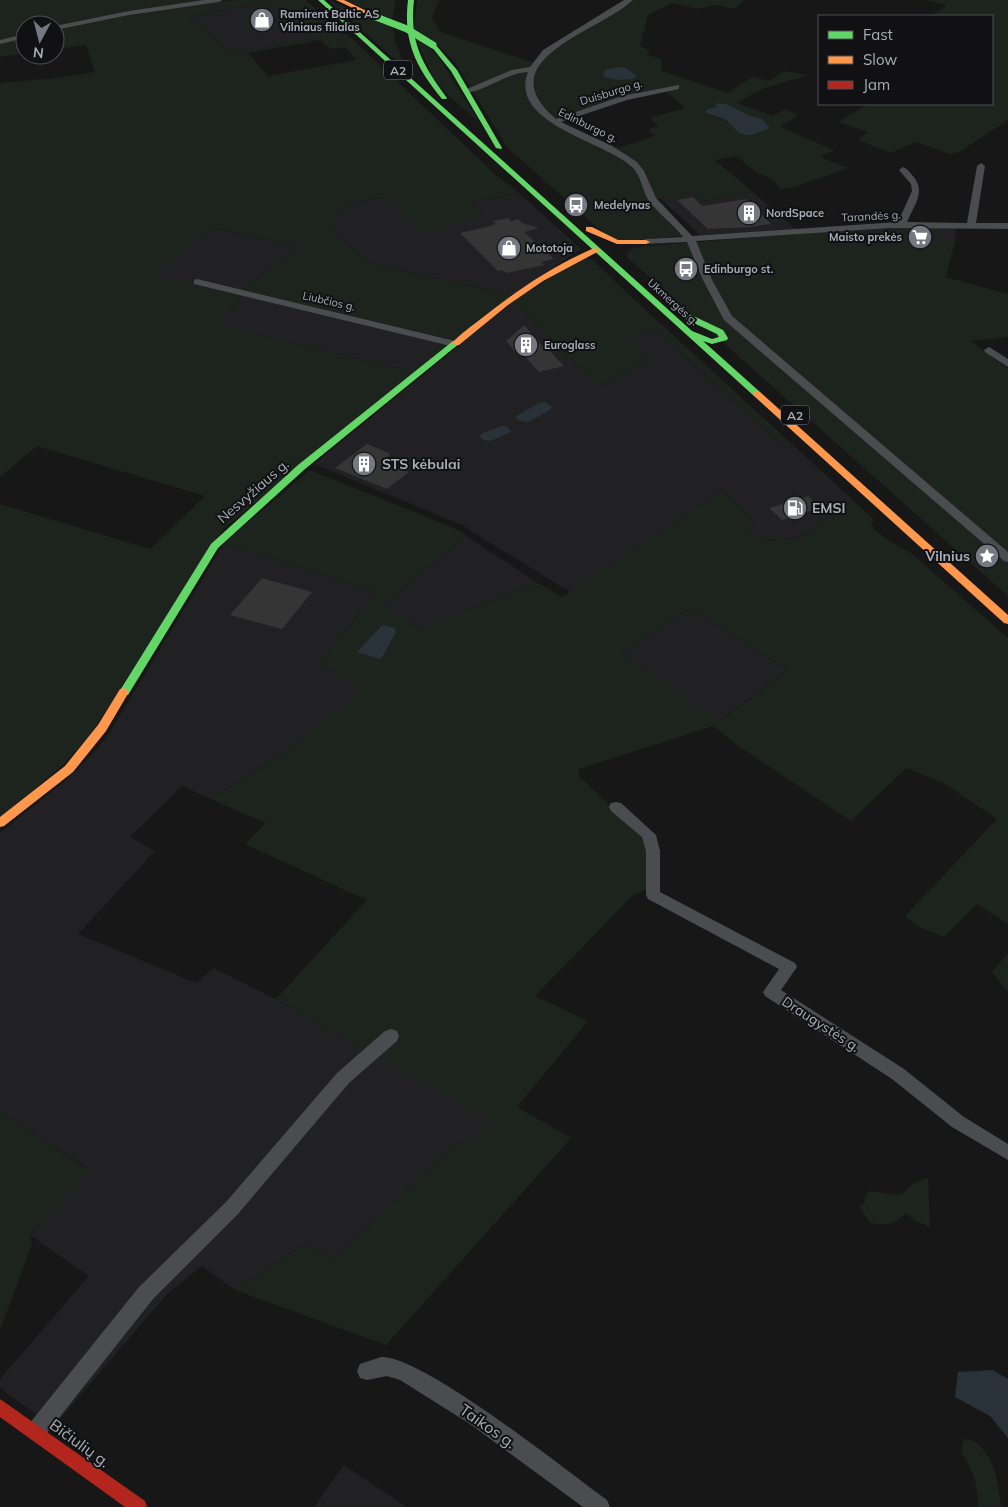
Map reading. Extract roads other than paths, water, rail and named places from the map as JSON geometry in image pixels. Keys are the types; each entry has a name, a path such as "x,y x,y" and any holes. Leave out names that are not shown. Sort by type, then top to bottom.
{"main road":[{"name":"Ukmergės g.","path":"321,0 597,250 682,320 1008,621"},
{"name":"A2","path":"339,0 407,29 433,45 448,61 499,148"},
{"path":"401,0 398,26 404,54 446,115"},
{"name":"Ukmergės g.","path":"411,0 408,15 409,33 413,49 423,70 444,97 588,229 634,268 682,320"},
{"path":"588,229 617,242 646,242"},
{"path":"624,253 627,248 646,242"},
{"name":"Nesvyžiaus g.","path":"0,823 48,787 86,749 119,704 214,546 234,526 301,469 516,296 576,258 597,250"},
{"name":"A2","path":"682,320 723,334 722,340 714,342 1008,605"},
{"name":"Bičiulių g.","path":"2,1413 36,1431 139,1507"}],"street":[{"path":"65,26 129,13 219,0"},
{"path":"466,91 485,87 518,70 532,69 546,52 629,0"},
{"path":"0,42 15,38"},
{"name":"Edinburgo g.","path":"532,69 529,83 532,98 540,109 554,122 611,148 635,164 650,195 690,239 698,252 705,275 728,318 1008,558"},
{"name":"Duisburgo g.","path":"554,122 625,98 676,87"},
{"path":"972,227 971,222 981,166"},
{"path":"901,225 916,191 915,183 903,170"},
{"name":"Tarandės g.","path":"646,242 901,225 1008,226"},
{"name":"Liubčios g.","path":"197,282 455,344"},
{"path":"989,350 1008,364"},
{"name":"Draugystės g.","path":"616,807 649,835 653,851 653,895 789,967 771,992 898,1074 958,1122 1008,1153"},
{"path":"36,1431 146,1293 232,1208 343,1078 391,1036"},
{"name":"Taikos g.","path":"367,1371 379,1367 390,1367 402,1371 423,1383 477,1416 600,1507"}],"place":[{"name":"Ramirent Baltic AS Vilniaus filialas","path":"262,20"},
{"name":"Medelynas","path":"576,205"},
{"name":"NordSpace","path":"749,213"},
{"name":"Maisto prekės","path":"920,237"},
{"name":"Mototoja","path":"509,248"},
{"name":"Edinburgo st.","path":"686,269"},
{"name":"Euroglass","path":"526,345"},
{"name":"STS kėbulai","path":"364,464"},
{"name":"EMSI","path":"795,508"},
{"name":"Vilnius","path":"987,556"}]}
